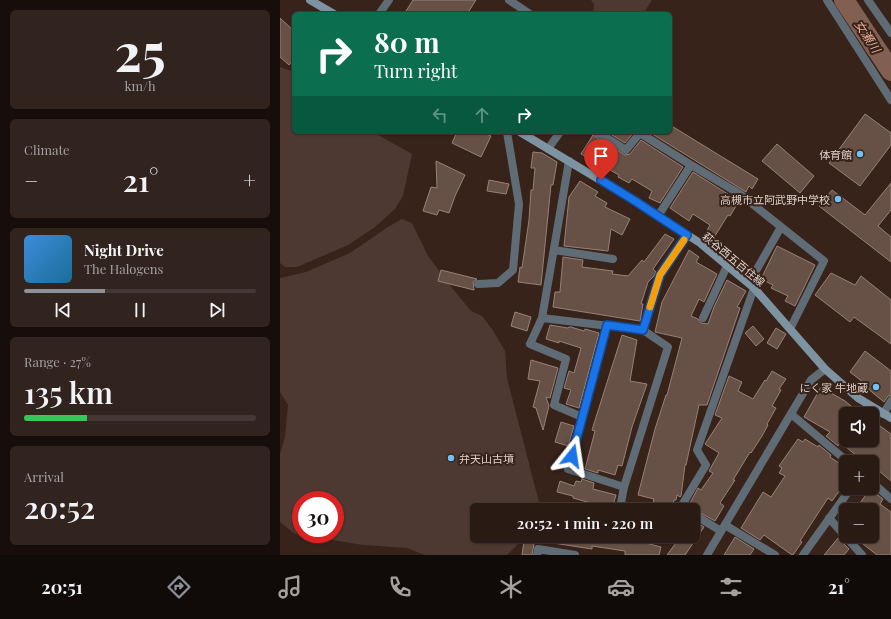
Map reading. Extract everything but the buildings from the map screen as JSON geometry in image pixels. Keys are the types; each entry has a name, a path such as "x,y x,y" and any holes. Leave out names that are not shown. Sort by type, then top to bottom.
{"main road":[{"path":"310,0 331,12"},
{"name":"萩谷西五百住線","path":"523,134 635,201 700,243 751,285 825,369 858,398 891,418"}],"street":[{"path":"380,12 389,0"},
{"path":"509,0 527,12"},
{"path":"826,0 891,100"},
{"path":"868,0 891,33"},
{"path":"478,284 498,284 513,270 519,204 507,134"},
{"path":"548,149 559,134"},
{"path":"600,134 626,150 639,134"},
{"path":"642,134 740,194 824,261 790,329"},
{"path":"569,161 542,318 530,344 566,359 554,405 582,417"},
{"path":"658,216 691,165"},
{"path":"686,503 706,465 697,450 751,285 781,227"},
{"path":"643,330 660,275 687,235"},
{"path":"554,250 613,259"},
{"path":"703,318 727,266"},
{"path":"542,318 643,330 668,347 624,487 621,503"},
{"path":"607,325 568,469 624,487"},
{"path":"707,555 811,380 825,369"},
{"path":"883,414 891,401"},
{"path":"791,414 840,455"},
{"path":"879,488 891,499"},
{"path":"804,555 846,495"},
{"path":"700,517 775,555"},
{"path":"829,518 862,555"},
{"path":"537,555 538,549 575,555"}],"shaded area":[{"path":"591,0 652,0 644,12 593,12 594,4"},
{"path":"280,67 292,71 292,134 377,134 412,154 403,196 395,209 375,227 348,245 297,267 285,267 280,263"},
{"path":"402,219 412,223 428,256 471,311 482,316 492,329 505,351 507,378 539,503 470,503 470,543 518,543 507,555 425,555 407,548 363,545 344,542 344,491 292,491 292,532 280,522 280,454 285,437 288,405 280,392 280,278 306,272 350,253"}],"waterway":[{"name":"女瀬川","path":"844,0 891,71"}],"slow traffic":[{"path":"650,307 660,275 684,240"}],"place":[{"name":"体育館","path":"860,154"},
{"name":"高槻市立阿武野中学校","path":"838,199"},
{"name":"にく家 牛地蔵","path":"876,387"},
{"name":"弁天山古墳","path":"451,458"}],"route":[{"path":"572,456 607,325 643,330 660,275 687,235 601,180"}]}
